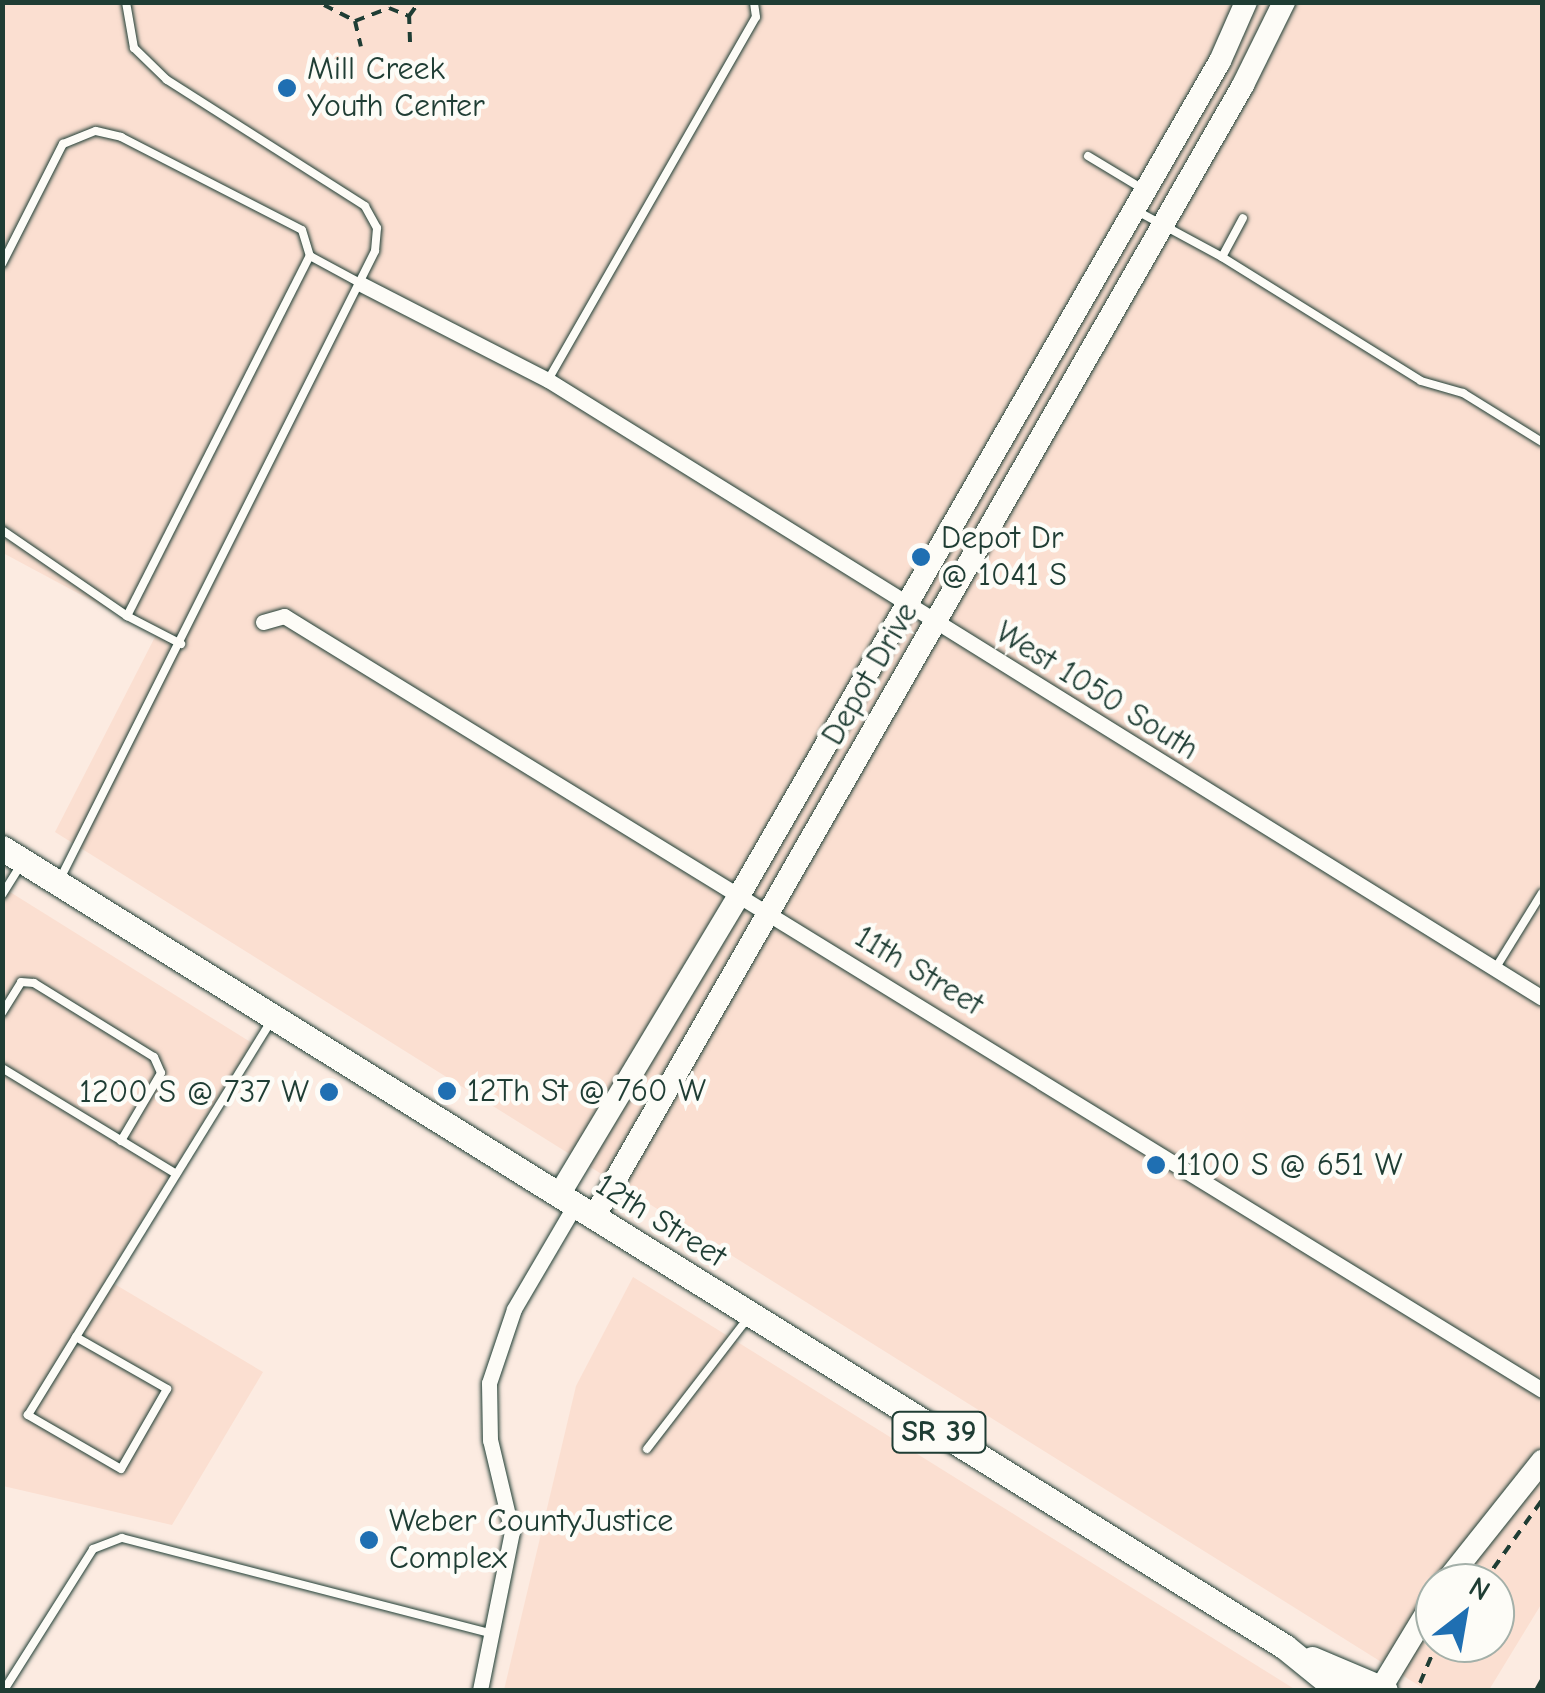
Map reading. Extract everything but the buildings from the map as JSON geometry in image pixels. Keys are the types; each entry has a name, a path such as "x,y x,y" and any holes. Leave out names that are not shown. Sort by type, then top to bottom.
{"main road":[{"name":"Depot Drive","path":"576,1206 740,894 1140,200 1246,2"},
{"name":"Depot Drive","path":"576,1206 771,912 1163,225 1284,2"},
{"name":"12th Street","path":"13,855 1285,1647 1338,1690"},
{"path":"1461,1563 1542,1461"},
{"path":"1383,1689 1415,1634"},
{"name":"12th Street","path":"1285,1647 1383,1689"}],"street":[{"name":"West 1050 South","path":"362,284 548,380 1542,998"},
{"name":"11th Street","path":"262,622 284,616 771,912 1542,1390"},
{"name":"Depot Drive","path":"480,1690 512,1532 488,1427 489,1383 514,1309 576,1206"}],"lane":[{"path":"58,883 362,284 376,228 364,206 167,80 134,48 126,2"},
{"path":"548,380 756,17 754,2"},
{"path":"2,264 63,144 96,131 122,137 302,230 310,256 127,616"},
{"path":"1088,156 1163,225 1222,257 1422,381 1464,393 1542,442"},
{"path":"1222,257 1242,218"},
{"path":"310,256 362,284"},
{"path":"2,530 127,616 181,644"},
{"path":"2,896 13,855"},
{"path":"1495,969 1542,893"},
{"path":"2,1013 20,982 34,983 154,1058 161,1072 122,1141"},
{"path":"76,1337 167,1389 121,1469 28,1415 176,1174 273,1017"},
{"path":"2,1068 176,1174"},
{"path":"647,1448 750,1315"},
{"path":"4,1690 93,1549 122,1538 493,1634"}],"path":[{"path":"410,42 409,16 419,2"},
{"path":"324,4 355,21 361,46"},
{"path":"355,21 389,8 409,16"},
{"path":"1497,1563 1542,1500"},
{"path":"1420,1683 1428,1663"}],"shaded area":[{"path":"2,3 1542,3 1542,1603 1515,1647 1515,1563 1415,1563 1415,1663 1505,1663 1489,1690 1426,1690 55,832 156,635 3,553"},
{"path":"2,887 252,1043 106,1279 263,1372 172,1525 3,1486"},
{"path":"633,1277 1296,1690 504,1690 576,1386"}],"railway":[{"path":"1536,1690 1542,1679"}],"place":[{"name":"Mill Creek Youth Center","path":"287,88"},
{"name":"Depot Dr @ 1041 S","path":"921,557"},
{"name":"12Th St @ 760 W","path":"447,1091"},
{"name":"1200 S @ 737 W","path":"329,1092"},
{"name":"1100 S @ 651 W","path":"1156,1165"},
{"name":"Weber CountyJustice Complex","path":"369,1540"}]}
